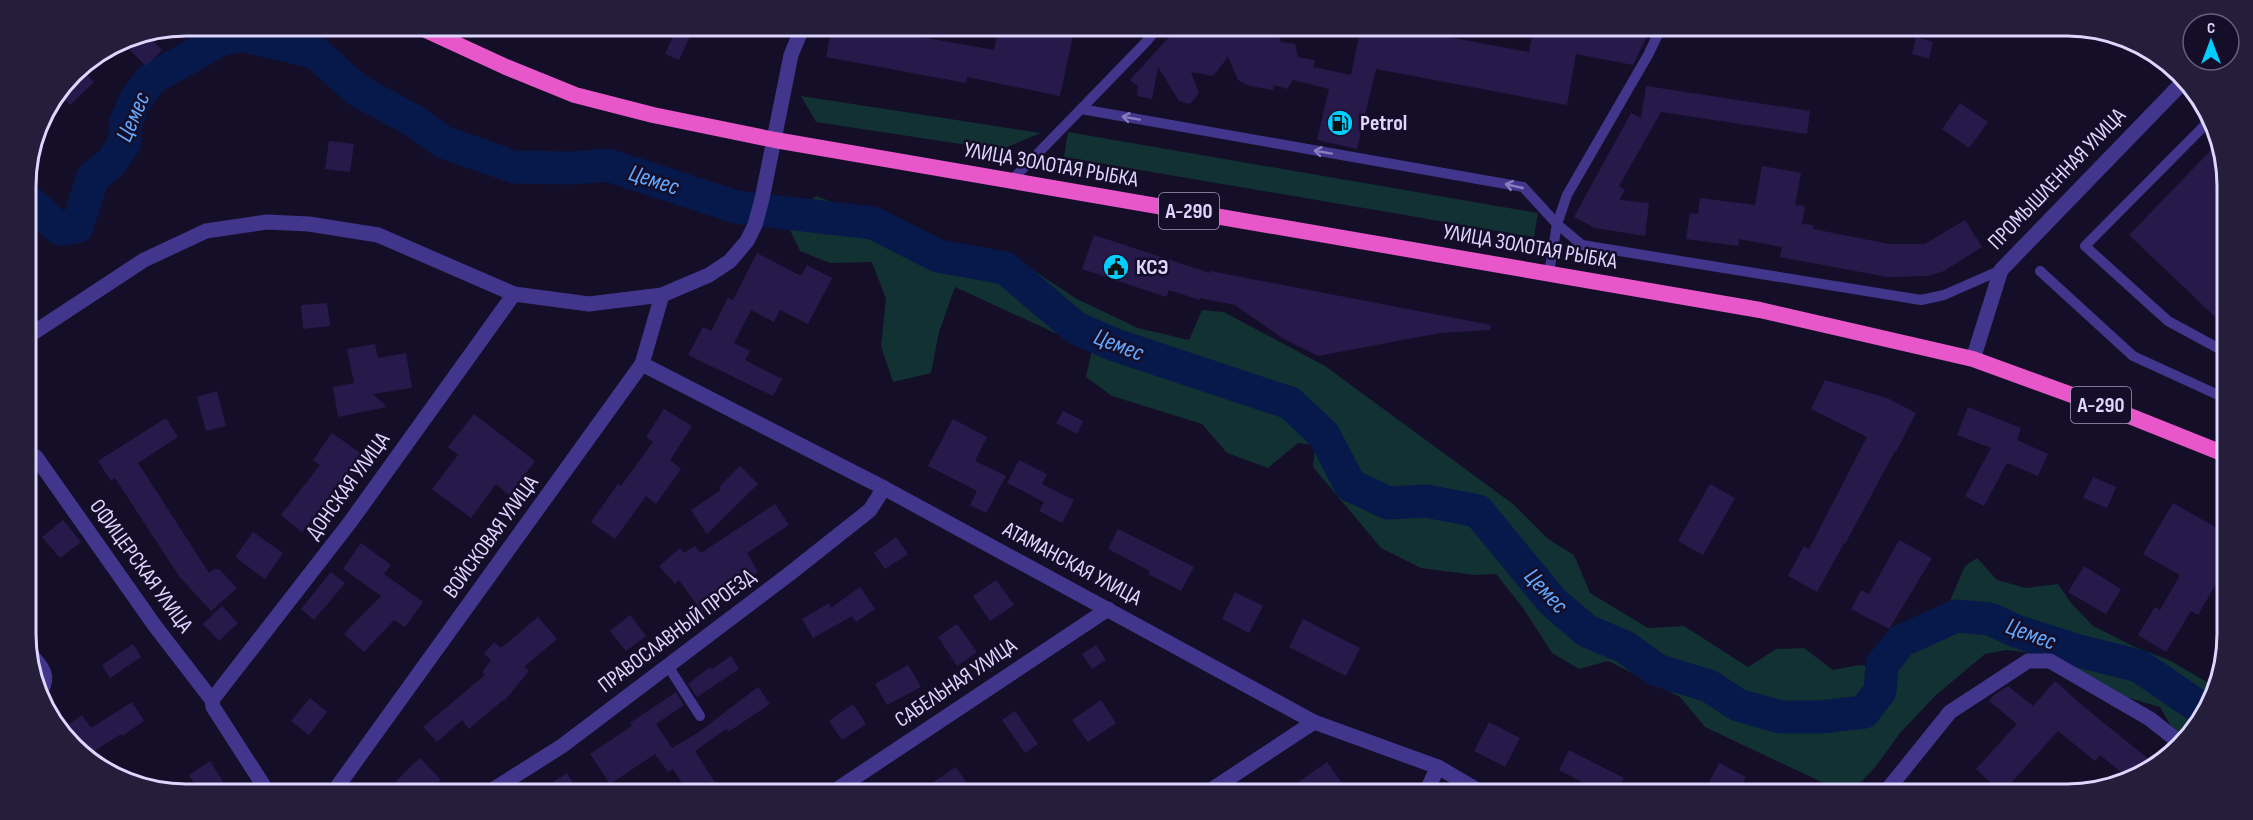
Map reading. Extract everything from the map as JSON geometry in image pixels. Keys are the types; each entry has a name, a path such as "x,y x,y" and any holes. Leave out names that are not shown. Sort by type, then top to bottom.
{"highway":[{"name":"УЛИЦА ЗОЛОТАЯ РЫБКА","path":"439,36 575,95 653,115 775,140 1760,310 1972,359"},
{"name":"А-290","path":"1972,359 2127,415 2217,452"}],"street":[{"path":"36,331 144,260 206,231 267,222 309,224 378,234 514,294 589,304 662,295 709,275 730,261 747,241 762,199 791,55 799,36"},
{"name":"ПРОМЫШЛЕННАЯ УЛИЦА","path":"1972,359 2001,270 2179,86"},
{"name":"ДОНСКАЯ УЛИЦА","path":"212,700 351,521 514,294"},
{"name":"ВОЙСКОВАЯ УЛИЦА","path":"339,784 642,364 662,295"},
{"name":"АТАМАНСКАЯ УЛИЦА","path":"642,364 884,488 1314,722 1438,767 1467,784"},
{"name":"ОФИЦЕРСКАЯ УЛИЦА","path":"36,457 155,626 212,700 213,707 262,784"},
{"name":"ПРАВОСЛАВНЫЙ ПРОЕЗД","path":"502,784 562,746 788,576 870,510 884,488"},
{"name":"САБЕЛЬНАЯ УЛИЦА","path":"845,784 1108,609"},
{"path":"1892,784 1950,712 2028,661 2050,661 2150,719 2175,738"},
{"path":"40,667 45,674 45,684"},
{"path":"1220,784 1314,722"},
{"path":"1430,784 1438,767"}],"lane":[{"path":"1011,180 1151,36"},
{"path":"1549,273 1557,224 1567,195 1657,36"},
{"path":"1081,109 1523,187 1557,224 1582,244 1921,300 1944,296 2001,270"},
{"path":"2205,125 2085,246 2168,321 2217,348"},
{"path":"2040,271 2133,356 2217,394"},
{"path":"668,666 700,716"}],"green space":[{"path":"801,96 1041,133 1000,150 816,122"},
{"path":"1068,132 1538,213 1534,237 1064,157"},
{"path":"816,196 1031,269 1077,299 1138,328 1189,340 1202,310 1224,312 1325,366 1513,504 1548,539 1574,555 1590,593 1648,628 1684,626 1748,667 1776,649 1804,648 1833,670 1859,665 1890,669 1907,650 1914,624 1931,617 1949,603 1965,566 1977,558 1997,580 2026,588 2058,584 2071,603 2093,626 2133,646 2171,661 2209,683 2192,718 2178,735 2160,707 2112,693 2044,654 2006,650 1985,654 1936,695 1900,733 1876,766 1859,784 1826,784 1705,727 1680,697 1608,661 1579,669 1552,653 1523,608 1496,574 1475,575 1421,568 1381,548 1313,467 1315,445 1298,443 1268,468 1227,453 1202,424 1112,396 1086,377 1092,350 955,287 939,332 931,373 893,382 881,346 886,299 872,262 830,263 800,251 788,226 799,208"}],"building":[{"path":"673,36 690,36 679,60 665,54"},
{"path":"830,36 916,36 994,50 997,36 1073,36 1060,96 967,77 966,83 826,57"},
{"path":"1170,36 1280,36 1281,42 1295,44 1298,57 1315,60 1313,67 1351,75 1359,36 1442,36 1529,52 1532,36 1647,36 1633,65 1576,54 1567,105 1376,69 1357,149 1317,140 1329,89 1293,80 1287,89 1274,85 1273,90 1249,86 1238,80 1228,57 1213,76 1191,72 1199,93 1190,104 1179,101 1158,67 1152,99 1137,96 1138,86 1130,80"},
{"path":"1916,37 1933,42 1929,59 1912,54"},
{"path":"152,40 162,50 146,66 130,50 135,45"},
{"path":"86,74 94,82 70,105 64,99"},
{"path":"1646,86 1810,111 1807,134 1661,112 1619,186 1625,190 1619,200 1649,203 1645,236 1595,228 1574,217 1631,113 1641,118"},
{"path":"1960,103 1988,122 1969,148 1942,129"},
{"path":"329,141 354,144 350,172 325,169"},
{"path":"2212,149 2217,186 2217,319 2129,235"},
{"path":"1762,166 1801,173 1795,205 1805,206 1802,224 1813,225 1813,229 1889,244 1925,244 1965,220 1982,247 1944,271 1928,276 1887,277 1780,257 1782,247 1739,239 1738,246 1686,239 1690,213 1698,214 1700,198 1755,205"},
{"path":"1094,235 1210,273 1210,271 1491,325 1490,330 1440,333 1318,356 1284,339 1235,305 1200,298 1200,300 1169,290 1166,297 1082,269"},
{"path":"757,253 801,276 807,265 832,278 808,324 780,310 774,322 751,310 734,343 750,351 745,360 782,379 773,396 688,355 703,327 711,331 728,298 733,300"},
{"path":"327,303 330,326 303,329 301,305"},
{"path":"375,344 378,358 406,353 412,388 373,394 387,407 338,417 333,387 354,383 347,349"},
{"path":"1825,380 1887,398 1916,413 1817,592 1788,576 1804,546 1809,549 1867,437 1811,409"},
{"path":"217,391 226,426 206,431 197,397"},
{"path":"1968,407 2021,428 2017,440 2048,454 2038,476 2007,463 1984,506 1965,496 1991,448 1957,435"},
{"path":"664,409 692,426 670,460 681,469 656,504 646,496 615,539 591,522 618,484 621,486 653,442 646,437"},
{"path":"1063,411 1083,421 1077,434 1056,423"},
{"path":"474,414 535,461 509,495 496,484 471,518 432,489 458,455 448,447"},
{"path":"166,418 178,437 138,463 209,573 214,569 219,569 237,588 211,611 179,576 115,478 111,481 98,461"},
{"path":"953,419 987,437 975,461 1006,476 986,513 970,505 977,491 928,466"},
{"path":"332,433 366,457 347,484 342,481 302,532 281,515 320,465 313,460"},
{"path":"1019,460 1047,474 1042,484 1074,500 1062,523 1039,511 1044,502 1007,483"},
{"path":"740,466 758,484 707,534 691,510 721,490 719,487"},
{"path":"2093,477 2116,487 2107,508 2083,498"},
{"path":"1710,484 1735,498 1703,555 1678,541"},
{"path":"2173,503 2217,528 2217,585 2198,615 2191,611 2166,652 2138,635 2155,607 2160,610 2180,575 2143,554"},
{"path":"775,504 789,525 747,553 758,572 721,593 723,596 702,612 679,580 675,584 659,566 680,548 684,553 695,546 701,553"},
{"path":"63,520 81,542 60,558 42,537"},
{"path":"1118,529 1194,567 1181,591 1148,574 1150,571 1108,549"},
{"path":"253,532 283,553 265,579 235,557"},
{"path":"896,537 908,554 885,569 874,553"},
{"path":"1899,540 1932,558 1889,629 1851,609 1861,590 1869,594"},
{"path":"361,543 391,565 384,574 423,602 405,627 394,620 364,652 344,634 381,596 343,569"},
{"path":"2084,566 2121,589 2106,614 2068,592"},
{"path":"331,572 345,583 314,620 301,609"},
{"path":"996,580 1014,605 990,621 973,596"},
{"path":"860,587 875,609 856,622 852,616 813,638 802,619 829,603 831,608"},
{"path":"1235,592 1263,606 1249,633 1222,619"},
{"path":"222,606 238,623 219,641 203,624"},
{"path":"630,615 646,636 626,651 610,631"},
{"path":"538,617 557,639 524,667 529,671 504,701 469,729 462,720 437,742 423,727 485,675 482,672 491,660 484,654 494,642 501,648"},
{"path":"1303,619 1360,648 1346,676 1289,647"},
{"path":"957,624 977,652 957,666 938,637"},
{"path":"133,644 141,657 110,678 102,665"},
{"path":"1096,645 1106,660 1092,669 1082,654"},
{"path":"731,656 739,669 697,697 688,684 710,667 712,669"},
{"path":"908,665 921,687 887,705 875,684"},
{"path":"2055,681 2149,759 2123,774 2100,755 2095,761 2058,731 2010,784 1992,784 1976,769 2017,724 1989,701 2008,686 2033,706"},
{"path":"758,687 770,704 728,732 726,729 695,751 716,784 683,784 673,769 668,772 655,754 610,784 590,754 632,726 630,723 676,692 684,705 656,724 672,748 699,732"},
{"path":"310,698 327,712 309,735 291,721"},
{"path":"1101,700 1116,723 1088,742 1072,720"},
{"path":"132,702 144,721 93,752 67,725 82,715 91,728"},
{"path":"853,704 866,724 842,740 829,721"},
{"path":"1015,711 1038,744 1025,753 1002,720"},
{"path":"1489,722 1520,738 1505,767 1474,751"},
{"path":"1569,750 1624,778 1621,783 1623,784 1586,784 1559,770"},
{"path":"420,758 441,780 436,784 399,784 396,781"},
{"path":"210,761 224,784 195,784 189,775"},
{"path":"1327,762 1343,784 1298,784"},
{"path":"1719,763 1746,777 1742,784 1708,784"},
{"path":"956,767 967,784 933,784"},
{"path":"567,773 574,784 550,784"}],"waterway":[{"name":"Цемес","path":"36,208 60,229 77,227 93,177 111,163 124,144 126,122 135,101 151,79 220,40 236,36"},
{"name":"Цемес","path":"244,36 317,54 357,90 414,121 443,142 514,167 573,168 608,165 736,207 873,223 938,256 1005,268 1076,328 1115,345 1290,403 1324,435 1350,485 1388,503 1426,501 1478,511 1552,601 1587,631 1625,647 1657,670 1709,686 1738,705 1780,717 1820,717 1864,712 1880,691 1882,665 1901,641 1956,616 1990,619 2016,631 2075,650 2139,666 2199,707"}],"place":[{"name":"Petrol","path":"1340,123"},
{"name":"КСЭ","path":"1116,267"}]}
